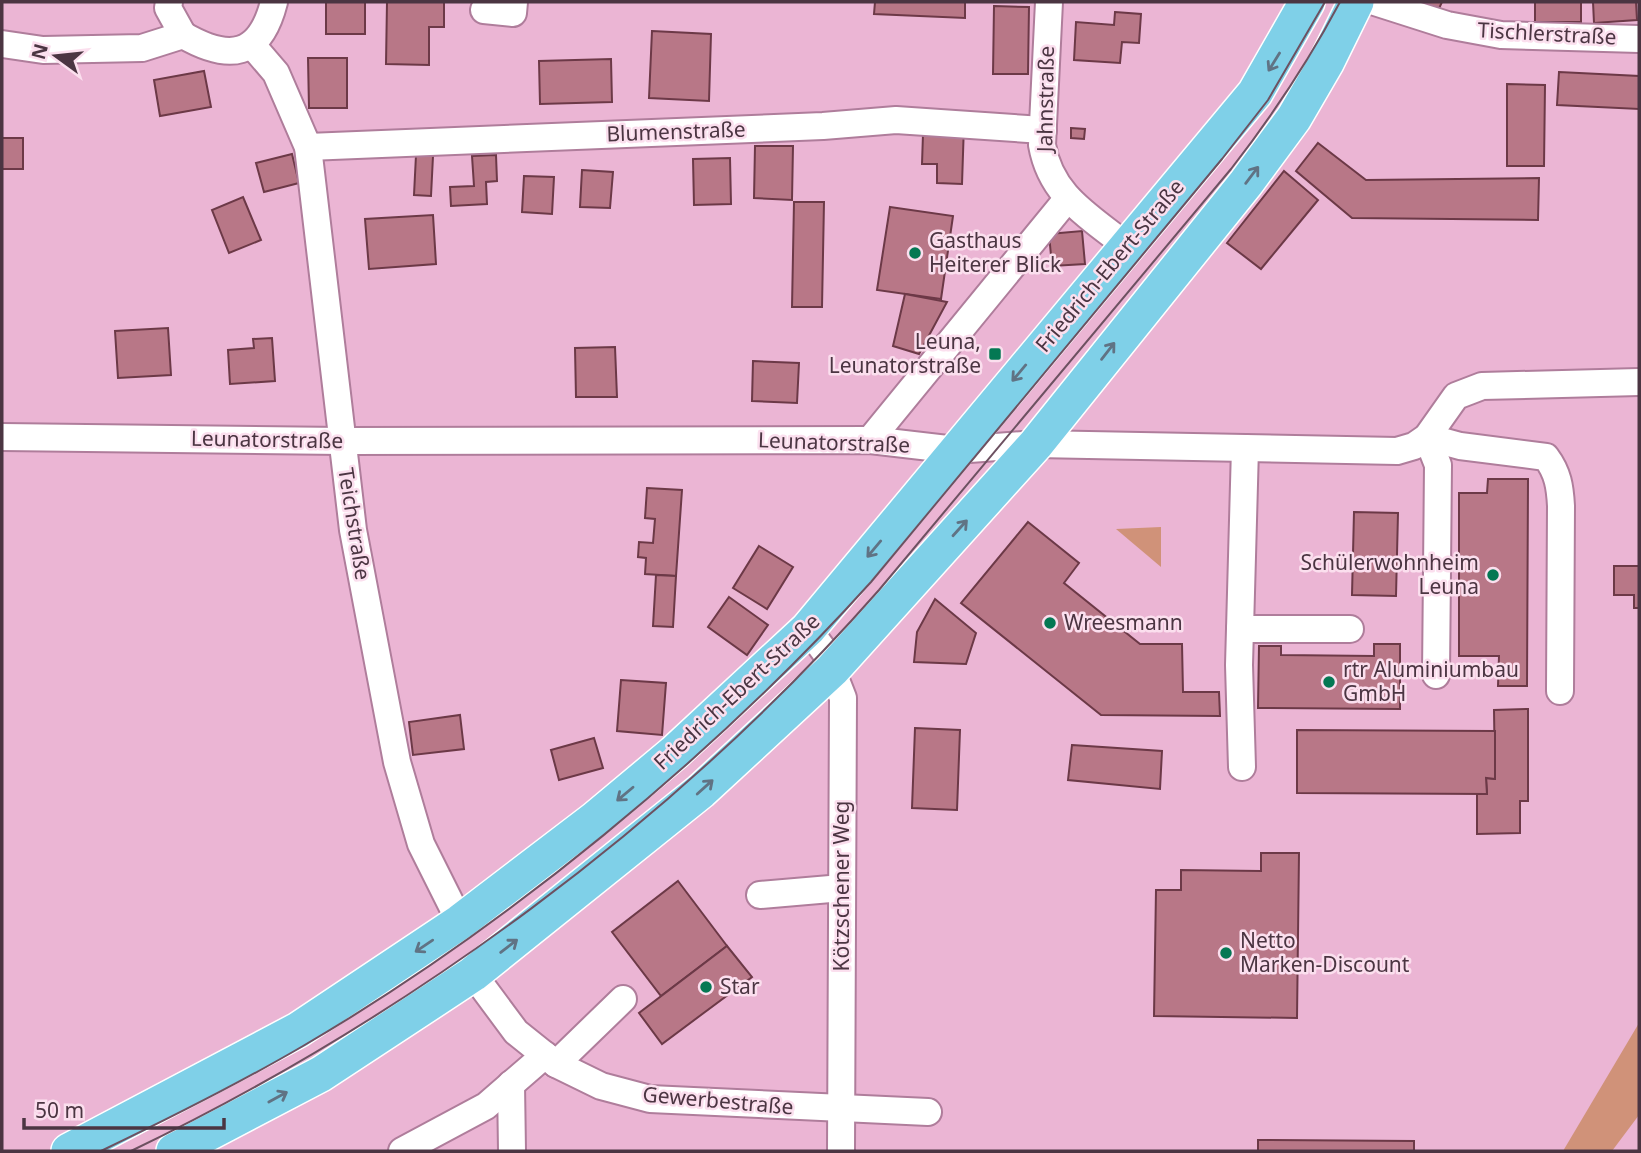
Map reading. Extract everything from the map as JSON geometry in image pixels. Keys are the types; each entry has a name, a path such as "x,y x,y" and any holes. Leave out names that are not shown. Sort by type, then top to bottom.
{"main road":[{"name":"Friedrich-Ebert-Straße","path":"69,1151 298,1030 460,922 595,819 674,753 808,629 1255,93 1307,2"},
{"path":"174,1151 321,1074 473,974 661,825 832,670 1036,444 1247,183 1294,118 1326,63 1356,2"}],"street":[{"path":"169,2 168,8 183,36 204,47 232,53 252,45 267,27 274,2"},
{"path":"484,10 513,13 514,2"},
{"name":"Jahnstraße","path":"1049,2 1043,130 1046,168 1060,191 1125,246"},
{"name":"Tischlerstraße","path":"1376,2 1447,25 1501,35 1639,38"},
{"path":"2,44 43,50 142,48 183,36"},
{"name":"Teichstraße","path":"252,45 276,73 308,147 353,530 397,762 421,844 460,922"},
{"name":"Blumenstraße","path":"308,147 823,126 896,120 1043,130"},
{"path":"870,439 1068,198"},
{"path":"1427,437 1456,396 1482,386 1639,382"},
{"name":"Leunatorstraße","path":"2,437 342,440 870,439 956,450 1036,444 1397,451 1414,446 1427,437"},
{"path":"1427,437 1438,465 1436,676"},
{"path":"1427,437 1460,446 1546,457 1554,468 1560,485 1561,506 1560,691"},
{"path":"1242,767 1240,629 1245,448"},
{"name":"Kötzschener Weg","path":"808,629 825,652 843,698 841,1151"},
{"path":"1240,629 1350,629"},
{"path":"760,895 788,895 842,888"},
{"name":"Gewerbestraße","path":"473,974 516,1032 550,1059 601,1086 650,1099 928,1112"},
{"path":"402,1151 486,1106 511,1084 550,1059 623,999"},
{"path":"511,1084 512,1151"}],"shaded area":[{"path":"1161,527 1161,567 1116,529"},
{"path":"1639,1023 1639,1115 1612,1151 1563,1151"}],"building":[{"path":"326,2 365,2 365,34 326,34"},
{"path":"387,2 444,2 444,27 429,27 429,65 386,64"},
{"path":"875,2 965,2 965,18 874,14"},
{"path":"1414,2 1442,2 1437,13"},
{"path":"1535,2 1581,2 1581,22 1535,22"},
{"path":"1593,2 1636,2 1637,20 1594,23"},
{"path":"994,6 1029,7 1028,74 993,74"},
{"path":"1115,12 1141,14 1139,43 1122,42 1120,63 1074,60 1076,22 1114,25"},
{"path":"652,31 711,34 709,101 649,98"},
{"path":"308,58 347,58 347,108 309,108"},
{"path":"611,59 612,102 540,104 539,61"},
{"path":"204,71 211,107 160,116 154,80"},
{"path":"1559,72 1639,76 1639,109 1557,105"},
{"path":"1507,84 1545,85 1544,166 1507,166"},
{"path":"964,124 962,184 937,183 937,164 922,164 923,134"},
{"path":"1071,128 1085,129 1084,139 1071,138"},
{"path":"2,138 23,138 23,169 2,169"},
{"path":"1318,143 1366,180 1539,178 1538,220 1352,218 1296,171"},
{"path":"755,146 793,146 792,200 754,198"},
{"path":"292,154 299,183 264,192 256,163"},
{"path":"416,155 433,156 431,196 414,195"},
{"path":"496,155 497,181 486,182 487,204 451,206 450,187 474,186 472,156"},
{"path":"730,158 731,204 694,205 693,159"},
{"path":"582,170 613,172 610,208 580,207"},
{"path":"1284,171 1318,200 1261,269 1227,243"},
{"path":"524,176 554,177 552,214 522,212"},
{"path":"243,197 261,240 229,253 212,210"},
{"path":"794,202 824,202 822,307 792,307"},
{"name":"Gasthaus Heiterer Blick","path":"890,207 953,216 941,299 877,290"},
{"path":"433,215 436,264 369,269 365,219"},
{"path":"1082,231 1085,264 1052,266 1049,234"},
{"path":"905,294 947,302 919,354 893,346"},
{"path":"168,328 171,375 118,378 115,331"},
{"path":"272,338 275,381 230,384 228,350 254,348 253,339"},
{"path":"615,347 617,397 576,397 575,348"},
{"path":"753,361 799,363 797,403 752,401"},
{"name":"Schülerwohnheim Leuna","path":"1488,479 1528,479 1527,686 1498,686 1499,656 1459,656 1459,493 1487,493"},
{"path":"647,488 682,490 676,576 645,574 646,558 638,557 639,542 653,543 655,519 645,518"},
{"path":"1354,512 1398,513 1396,596 1352,595"},
{"name":"Wreesmann","path":"1028,522 1079,563 1064,583 1140,644 1182,644 1183,692 1219,692 1220,716 1101,715 961,603"},
{"path":"759,546 793,567 767,609 733,588"},
{"path":"1614,566 1639,566 1639,608 1634,608 1634,595 1614,595"},
{"path":"656,575 676,576 673,627 653,626"},
{"path":"729,597 768,625 747,655 708,627"},
{"path":"935,599 976,633 966,664 914,662 917,632"},
{"name":"rtr Aluminiumbau GmbH","path":"1374,644 1400,644 1400,709 1258,708 1259,646 1281,646 1281,655 1374,656"},
{"path":"621,680 666,683 662,735 617,731"},
{"path":"1528,709 1528,801 1520,801 1520,833 1477,834 1477,794 1487,794 1486,778 1495,779 1494,710"},
{"path":"460,715 464,749 413,755 409,722"},
{"path":"915,728 960,730 957,810 912,808"},
{"path":"1297,730 1495,731 1495,779 1486,778 1487,794 1297,793"},
{"path":"594,738 603,768 559,780 551,750"},
{"path":"1072,745 1162,751 1160,789 1068,780"},
{"name":"Netto Marken-Discount","path":"1261,853 1299,853 1297,1018 1154,1016 1156,890 1181,890 1181,870 1261,871"},
{"path":"678,881 727,946 661,996 612,932"},
{"name":"Star","path":"727,946 752,977 662,1044 639,1013"},
{"path":"1258,1140 1414,1141 1414,1151 1258,1151"}],"tram line":[{"path":"101,1151 204,1100 303,1046 455,948 604,835 745,711 871,582 1222,159 1268,100 1325,2"},
{"path":"131,1151 234,1098 336,1040 436,976 532,908 626,834 715,757 800,675 879,590 1231,169 1289,88 1340,2"}],"place":[{"name":"Gasthaus Heiterer Blick","path":"915,253"},
{"name":"Leuna, Leunatorstraße","path":"995,354"},
{"name":"Schülerwohnheim Leuna","path":"1493,575"},
{"name":"Wreesmann","path":"1050,623"},
{"name":"rtr Aluminiumbau GmbH","path":"1329,682"},
{"name":"Netto Marken-Discount","path":"1226,953"},
{"name":"Star","path":"706,987"}]}
